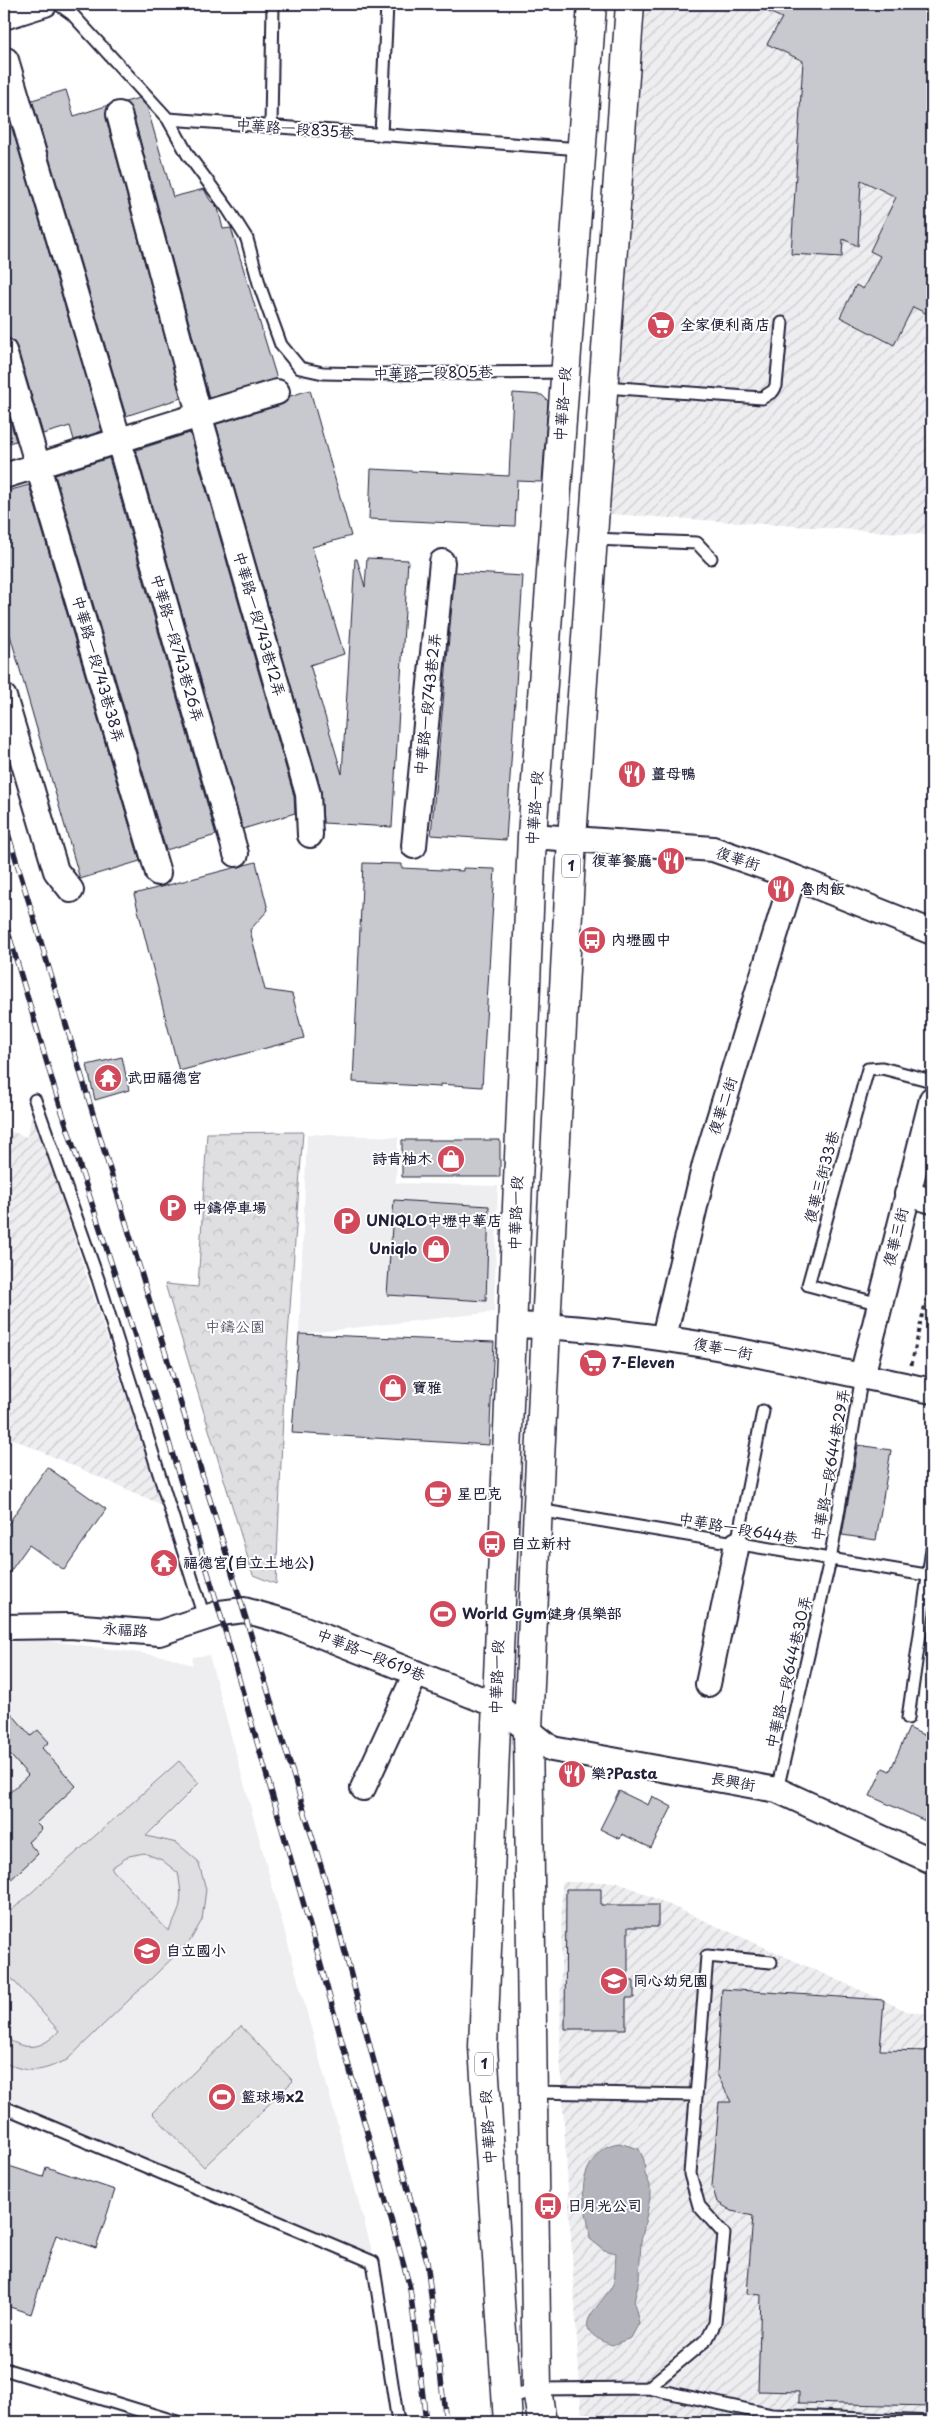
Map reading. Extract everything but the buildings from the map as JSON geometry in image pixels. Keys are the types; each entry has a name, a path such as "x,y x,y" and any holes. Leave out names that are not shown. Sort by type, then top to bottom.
{"main road":[{"name":"中華路一段","path":"507,2411 483,2047 532,836 592,4"},
{"name":"1","path":"542,2422 537,2389 528,1728 546,1326 572,839 630,4"}],"street":[{"path":"4,17 45,4"},
{"name":"中華路一段743巷26弄","path":"6,60 119,442 236,854"},
{"name":"中華路一段743巷12弄","path":"119,114 199,414 308,794 310,835"},
{"name":"中華路一段743巷38弄","path":"4,351 158,873"},
{"path":"4,476 119,442 199,414 277,392"},
{"name":"中華路一段743巷2弄","path":"414,846 442,562"},
{"path":"4,697 56,871 71,890"},
{"name":"復華街","path":"532,836 713,849 793,877 932,932"},
{"name":"復華二街","path":"664,1337 705,1164 793,877"},
{"name":"復華三街","path":"862,1376 932,1099"},
{"path":"907,1194 932,1201"},
{"name":"復華一街","path":"512,1325 546,1326 664,1337 932,1391"},
{"path":"708,1684 737,1544"},
{"name":"永福路","path":"4,1627 70,1626 159,1632 204,1617 244,1610"},
{"name":"中華路一段619巷","path":"244,1610 287,1622 496,1705 528,1728"},
{"path":"363,1788 416,1673"},
{"name":"長興街","path":"528,1728 552,1749 777,1790 932,1861"}],"lane":[{"path":"58,4 72,14 168,119"},
{"path":"271,127 273,4"},
{"path":"381,135 387,4"},
{"name":"中華路一段835巷","path":"168,119 581,149"},
{"name":"中華路一段805巷","path":"168,119 188,155 247,239 260,287 281,345 300,368 323,373 374,374 566,372"},
{"path":"604,387 762,398 773,391 776,386 782,323"},
{"path":"593,539 697,543 711,558"},
{"name":"復華三街33巷","path":"880,1304 808,1286 868,1069 882,1068 932,1081"},
{"path":"35,1100 98,1279 204,1617"},
{"name":"中華路一段644巷29弄","path":"830,1560 862,1376"},
{"path":"737,1544 763,1411"},
{"name":"中華路一段644巷","path":"538,1510 930,1576"},
{"path":"908,1718 930,1576 932,1549"},
{"name":"中華路一段644巷30弄","path":"777,1790 830,1560"},
{"path":"648,2388 707,2339 715,2323 724,2234 699,2206 690,2174 707,1956 771,1962"},
{"path":"533,2092 695,2095"},
{"path":"4,2107 373,2262 398,2422"},
{"path":"4,2369 177,2422"},
{"path":"507,2411 537,2389 648,2388 772,2415 932,2422"}],"path":[{"path":"907,1385 932,1273"}],"shaded area":[{"path":"646,4 932,4 932,535 610,514"},
{"path":"35,1100 43,1143 162,1505 4,1435 4,1129 27,1137"},
{"path":"307,1134 398,1137 396,1183 498,1186 494,1312 299,1334"},
{"name":"自立國小","path":"36,1639 169,1657 192,1665 193,1657 209,1655 373,2254 4,2100 4,1643"},
{"path":"562,1882 618,1882 907,2011 932,2015 932,2422 582,2422 560,2056"},
{"path":"619,2143 639,2149 644,2160 645,2174 650,2185 650,2198 641,2242 639,2279 634,2302 639,2323 631,2338 612,2345 597,2338 590,2331 588,2324 594,2310 613,2284 616,2253 604,2250 590,2239 583,2188 588,2169 597,2156 607,2146"}],"green space":[{"name":"中鑄公園","path":"303,1132 284,1390 276,1584 253,1575 165,1284 198,1287 207,1133"},
{"path":"179,1761 199,1783 146,1836 177,1843 198,1861 206,1889 202,1920 190,1941 67,2060 42,2069 22,2069 4,2063 4,2037 19,2045 33,2046 46,2042 59,2031 4,1970 4,1917","holes":["144,1853 162,1860 178,1873 181,1890 179,1910 168,1931 111,1868 129,1856"]},
{"name":"籃球場x2","path":"241,2026 293,2081 204,2167 152,2113"}],"railway":[{"path":"4,820 330,1896 427,2261 446,2422"},
{"path":"4,918 55,1090 162,1419 312,1933 410,2288 426,2422"}],"place":[{"name":"全家便利商店","path":"661,325"},
{"name":"薑母鴨","path":"632,774"},
{"name":"復華餐廳","path":"671,861"},
{"name":"魯肉飯","path":"781,889"},
{"name":"內壢國中","path":"592,940"},
{"name":"武田福德宮","path":"108,1078"},
{"name":"詩肯柚木","path":"451,1159"},
{"name":"中鑄停車場","path":"173,1208"},
{"name":"UNIQLO中壢中華店","path":"347,1221"},
{"name":"Uniqlo","path":"436,1249"},
{"name":"7-Eleven","path":"593,1363"},
{"name":"寶雅","path":"393,1388"},
{"name":"星巴克","path":"438,1494"},
{"name":"自立新村","path":"492,1544"},
{"name":"福德宮(自立土地公)","path":"164,1563"},
{"name":"World Gym健身俱樂部","path":"443,1614"},
{"name":"樂?Pasta","path":"572,1774"},
{"name":"自立國小","path":"147,1951"},
{"name":"同心幼兒園","path":"614,1981"},
{"name":"籃球場x2","path":"222,2097"},
{"name":"日月光公司","path":"548,2206"}]}
